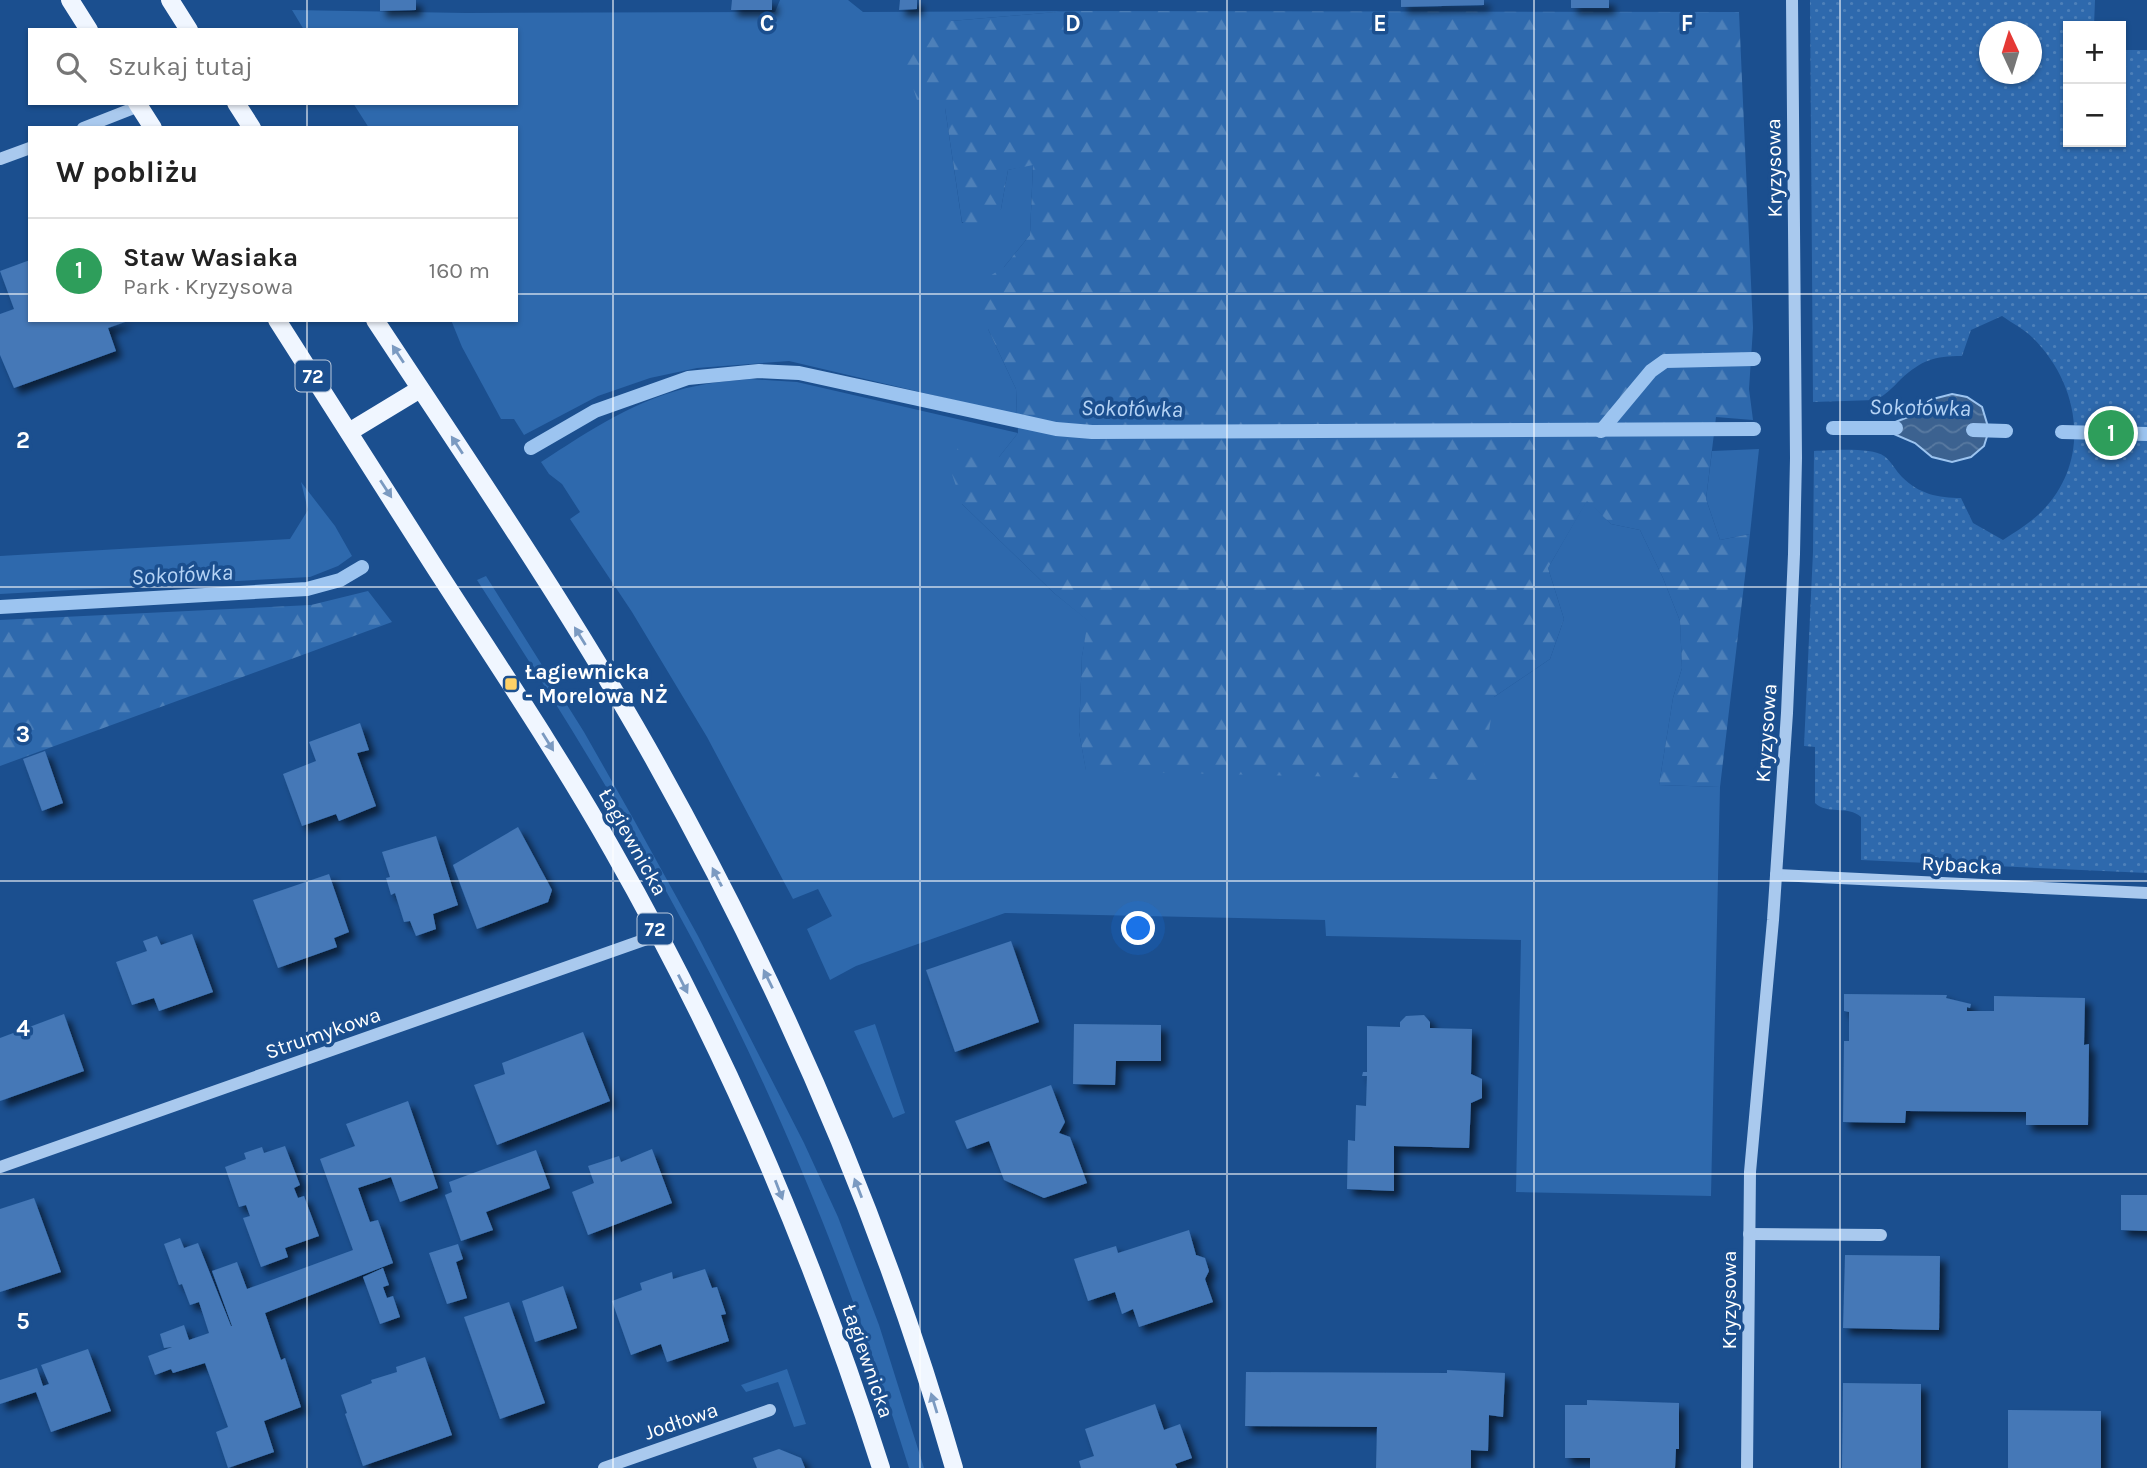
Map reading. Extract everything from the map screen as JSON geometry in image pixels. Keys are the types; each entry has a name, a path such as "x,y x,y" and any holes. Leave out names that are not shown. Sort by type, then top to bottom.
{"main road":[{"path":"70,0 88,28"},
{"path":"170,0 188,28"},
{"path":"138,105 152,126"},
{"path":"237,105 251,126"},
{"name":"Łagiewnicka","path":"278,322 570,778 659,935 735,1089 775,1178 824,1302 881,1468"},
{"path":"376,322 531,558 612,689 693,830 748,937 782,1008 847,1159 889,1268 954,1468"},
{"path":"349,432 420,388"}],"street":[{"name":"Kryzysowa","path":"1747,1468 1753,1125 1776,874 1792,626 1796,458 1792,0"},
{"path":"88,126 138,105"},
{"path":"0,159 28,149"},
{"name":"Rybacka","path":"1776,874 2147,893"},
{"name":"Strumykowa","path":"0,1167 659,935"},
{"path":"1749,1234 1881,1235"},
{"name":"Jodłowa","path":"604,1468 770,1410"}],"green space":[{"path":"780,0 848,0 863,12 1068,11 951,21 945,108 962,223 1001,209 1008,170 1033,164 1030,235 1004,267 988,329 1016,389 1017,415 789,361 697,368 650,378 598,396 524,435 514,419 501,419 462,347 452,322 518,322 518,126 368,126 354,105 518,105 518,28 303,28 292,10 466,13 775,12"},
{"path":"1810,0 2095,0 2094,21 2063,21 2063,147 2126,147 2126,50 2147,50 2147,873 1861,860 1861,817 1850,811 1825,809 1815,803 1815,747 1804,746 1813,552 1814,451 1851,450 1878,453 1887,458 1902,477 1922,491 1937,496 1961,498 1973,523 2003,540 2034,519 2055,495 2067,473 2073,450 2074,426 2062,379 2049,358 2029,335 2002,316 1971,330 1962,356 1936,358 1922,363 1875,400 1813,402"},
{"path":"1068,11 1739,12 1753,328 1749,389 1753,420 1716,417 1706,499 1720,540 1750,534 1720,787 1659,785 1673,698 1682,668 1680,621 1640,530 1611,524 1587,501 1548,568 1564,619 1550,659 1494,697 1482,780 1086,771 1079,732 1082,656 1088,621 1054,593 962,504 949,465 960,444 999,457 1018,433 1016,389 988,329 979,283 1004,267 1030,235 1033,165 1008,170 1001,209 981,231 962,222 945,108 917,100 904,60 922,36 951,21"},
{"path":"750,379 797,382 1018,433 962,504 1054,593 1089,621 1082,656 1079,732 1086,770 1494,697 1550,659 1564,619 1548,568 1587,500 1611,524 1640,530 1680,621 1682,668 1673,698 1659,785 1720,787 1711,1196 1516,1192 1521,940 1326,936 1325,920 1005,913 856,966 830,980 807,929 832,916 818,889 793,899 707,737 632,612 570,519 580,512 562,484 549,474 541,462 615,417 654,398 702,385"},
{"path":"1759,449 1750,534 1720,540 1706,499 1712,451"},
{"path":"301,482 335,526 352,556 338,566 310,577 0,594 0,556 290,539 308,510"},
{"path":"486,576 584,732 634,820 698,936 804,1143 838,1217 879,1325 924,1468 909,1468 864,1332 813,1199 725,1003 615,802 477,580"},
{"path":"368,591 392,622 0,766 0,620 311,605"},
{"path":"875,1024 905,1113 893,1118 854,1031"},
{"path":"787,1369 806,1424 794,1427 778,1382 746,1392 741,1385"}],"water":[{"path":"1952,394 1967,397 1982,407 1989,430 1984,446 1971,457 1952,462 1932,457 1915,443 1880,428 1913,415 1933,399"}],"building":[{"path":"380,0 416,0 416,10 380,11"},
{"path":"732,0 772,0 772,10 731,10"},
{"path":"900,0 917,0 917,9 899,10"},
{"path":"1401,0 1484,0 1484,5 1401,7"},
{"path":"1571,0 1609,0 1609,8 1571,8"},
{"path":"28,261 28,322 125,322 108,328 116,351 14,388 0,355 0,314 14,309 0,271"},
{"path":"360,723 369,750 357,753 376,806 339,821 336,814 302,826 283,774 316,761 309,742"},
{"path":"45,751 63,803 42,811 23,759"},
{"path":"518,827 552,890 548,902 477,929 453,865"},
{"path":"436,836 458,905 433,914 436,929 416,936 410,921 404,922 395,893 391,895 386,878 390,877 382,852"},
{"path":"329,874 349,932 334,938 337,947 278,968 253,900"},
{"path":"192,934 213,992 159,1011 154,998 132,1005 116,962 147,951 143,941 157,936 161,945"},
{"path":"1011,941 1039,1022 955,1052 926,970"},
{"path":"1844,994 1947,995 1946,998 1971,1004 1967,1011 1994,1011 1994,996 2085,998 2084,1045 2089,1044 2088,1125 2026,1125 2026,1112 1906,1111 1905,1123 1843,1122 1844,1041 1849,1041 1849,1012 1844,1011"},
{"path":"64,1014 84,1071 0,1101 0,1038"},
{"path":"1424,1015 1430,1022 1430,1028 1472,1029 1471,1074 1482,1079 1482,1098 1471,1103 1469,1148 1394,1146 1394,1191 1347,1189 1348,1140 1355,1141 1356,1105 1366,1106 1367,1076 1362,1076 1363,1072 1367,1072 1367,1026 1400,1027 1400,1022 1406,1016"},
{"path":"1074,1024 1161,1025 1161,1061 1116,1061 1115,1085 1073,1084"},
{"path":"583,1032 610,1101 497,1145 474,1085 505,1074 502,1063"},
{"path":"1051,1085 1065,1122 1059,1133 1070,1137 1087,1183 1044,1198 1004,1180 989,1141 967,1149 955,1121"},
{"path":"408,1101 438,1188 400,1202 391,1177 358,1188 370,1222 378,1220 393,1263 265,1313 281,1360 285,1358 301,1407 264,1421 274,1452 228,1468 216,1432 228,1427 205,1363 173,1373 171,1369 155,1375 148,1356 172,1347 164,1348 160,1334 184,1325 189,1340 209,1333 199,1302 190,1305 182,1284 179,1285 164,1244 180,1238 184,1248 198,1243 232,1326 212,1271 237,1262 247,1289 353,1250 320,1159 355,1146 346,1124"},
{"path":"285,1146 300,1185 294,1188 298,1198 304,1196 319,1236 285,1248 288,1257 261,1267 243,1218 250,1216 246,1205 239,1207 225,1167 246,1159 244,1153 262,1147 264,1153"},
{"path":"652,1149 672,1203 588,1235 572,1192 594,1183 588,1166 619,1156 621,1162"},
{"path":"536,1150 550,1188 486,1212 493,1230 461,1241 445,1195 452,1192 449,1182"},
{"path":"2121,1195 2147,1195 2147,1231 2121,1230"},
{"path":"34,1198 61,1272 0,1292 0,1209"},
{"path":"1189,1230 1196,1255 1205,1258 1209,1271 1205,1279 1213,1302 1139,1327 1133,1309 1122,1314 1115,1292 1088,1301 1074,1259 1116,1246 1118,1253"},
{"path":"458,1244 463,1259 456,1262 467,1298 447,1304 429,1253"},
{"path":"1845,1255 1940,1256 1939,1330 1843,1328"},
{"path":"383,1268 389,1285 383,1287 387,1298 393,1296 400,1317 380,1324 363,1277"},
{"path":"705,1269 712,1288 717,1287 726,1314 721,1315 729,1341 667,1362 661,1344 631,1355 612,1301 642,1290 640,1283 672,1272 673,1279"},
{"path":"563,1286 577,1328 535,1342 522,1301"},
{"path":"509,1302 545,1403 500,1419 464,1317"},
{"path":"88,1349 111,1411 51,1432 36,1392 0,1404 0,1380 37,1368 43,1386 49,1384 41,1365"},
{"path":"425,1357 452,1435 363,1466 341,1395 372,1383 371,1380 397,1372 396,1367"},
{"path":"1447,1370 1505,1373 1503,1417 1489,1415 1488,1451 1471,1450 1471,1468 1376,1468 1377,1427 1245,1426 1246,1372 1447,1373"},
{"path":"1843,1383 1921,1384 1921,1468 1842,1468"},
{"path":"1587,1400 1679,1403 1679,1449 1676,1449 1675,1468 1590,1468 1590,1458 1565,1458 1565,1405 1587,1405"},
{"path":"1155,1404 1164,1430 1180,1424 1192,1458 1175,1464 1177,1468 1081,1468 1079,1461 1094,1456 1085,1429"},
{"path":"2008,1410 2101,1411 2101,1468 2008,1468"},
{"path":"779,1449 801,1458 805,1468 757,1468 753,1458"}],"waterway":[{"path":"1601,431 1651,371 1665,361 1754,359"},
{"name":"Sokołówka","path":"531,448 595,411 688,378 759,371 799,373 1056,429 1092,432 1754,429"},
{"name":"Sokołówka","path":"1833,428 1896,428"},
{"name":"Sokołówka","path":"1973,430 2006,431"},
{"name":"Sokołówka","path":"2062,432 2147,434"},
{"name":"Sokołówka","path":"0,607 307,589 340,580 362,567"}],"place":[{"name":"Staw Wasiaka","path":"2111,433"},
{"name":"Łagiewnicka - Morelowa NŻ","path":"511,684"}]}
